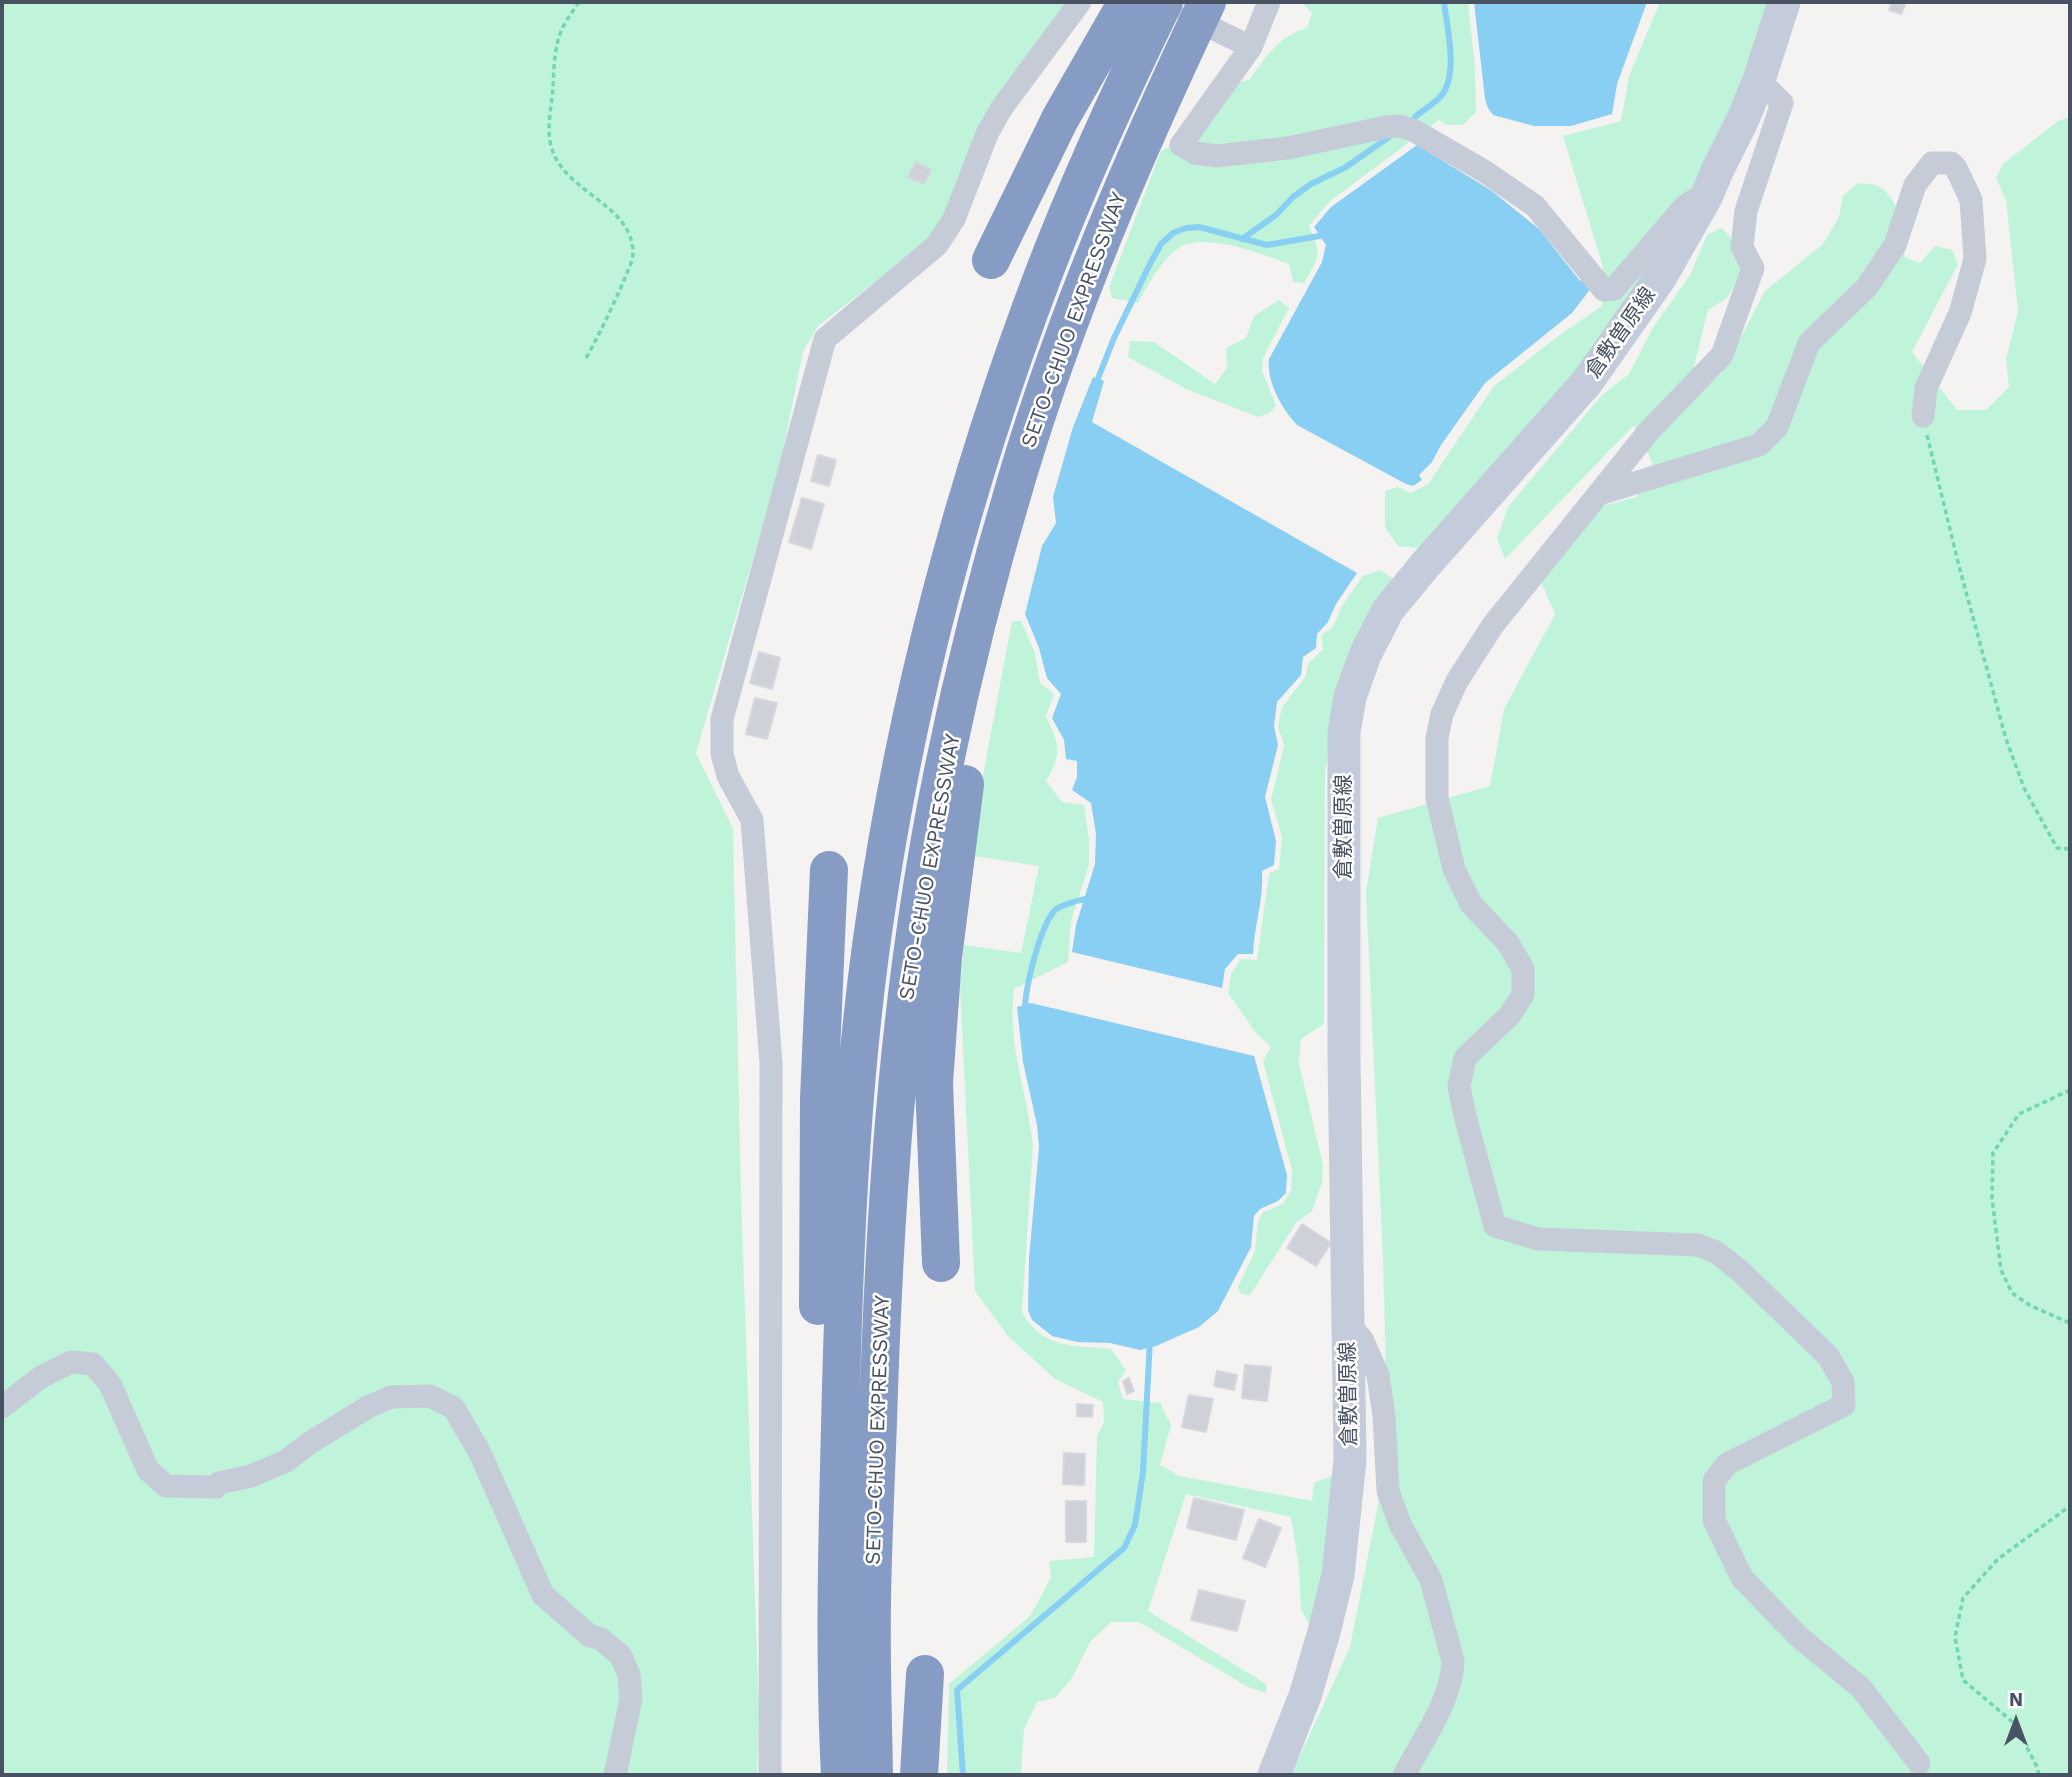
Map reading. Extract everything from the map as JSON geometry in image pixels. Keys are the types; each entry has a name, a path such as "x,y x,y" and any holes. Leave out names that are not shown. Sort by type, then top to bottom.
{"highway":[{"path":"991,260 1060,119 1127,2"},
{"name":"SETO-CHUO EXPRESSWAY","path":"840,1775 836,1612 843,1302 853,1126 873,928 893,813 940,601 977,470 1021,337 1096,145 1164,2"},
{"name":"SETO-CHUO EXPRESSWAY","path":"874,1775 872,1604 882,1300 890,1164 902,1038 924,873 943,773 989,577 1018,474 1088,274 1139,148 1207,2"},
{"path":"941,1263 934,1083 943,957 989,577"},
{"path":"829,870 819,1100 818,1325 836,1612"},
{"path":"919,1775 925,1674"}],"street":[{"path":"770,1775 771,1063 752,820 728,776 722,754 722,719 825,339 937,244 954,219 987,134 1001,109 1080,2"},
{"path":"1158,2 1246,44"},
{"path":"1269,2 1246,44 1181,145 1195,153 1216,156 1288,148 1386,127 1399,126 1413,130 1484,170 1535,206 1604,290 1615,289 1685,206 1696,199 1706,197"},
{"name":"倉敷曽原線","path":"1274,1775 1305,1696 1338,1575 1349,1460 1344,1057 1344,732 1349,697 1364,655 1388,610 1587,382 1660,278 1706,197 1759,80 1784,2"},
{"path":"1759,80 1782,103 1746,211 1742,247 1753,268 1722,355 1649,431 1493,625 1457,681 1442,714 1437,738 1437,798 1454,869 1471,904 1508,943 1523,969 1523,995 1509,1016 1465,1058 1459,1086 1495,1226 1538,1239 1698,1245 1716,1252 1740,1271 1828,1356 1843,1382 1844,1405 1727,1464 1714,1481 1714,1520 1742,1578 1798,1636 1861,1688 1919,1763"},
{"path":"1599,494 1759,446 1777,427 1809,343 1867,287 1895,244 1915,185 1932,163 1951,163 1971,200 1975,259 1960,313 1927,388 1923,416"},
{"path":"1348,1323 1362,1339 1378,1375 1384,1416 1388,1492 1400,1524 1431,1580 1453,1661 1453,1675 1404,1775"},
{"path":"2,1407 41,1377 71,1362 93,1364 110,1384 149,1470 166,1486 216,1487 219,1483 251,1476 286,1461 368,1406 390,1397 430,1396 454,1409 480,1453 543,1595 590,1636 601,1640 621,1656 629,1675 631,1699 615,1775"}],"path":[{"path":"579,2 561,30 554,64 549,110 550,143 562,167 583,190 614,213 631,233 634,256 611,311 586,360"},
{"path":"1923,416 1959,566 2006,739 2024,788 2057,848 2070,849"},
{"path":"2070,1090 2020,1114 1993,1153 1992,1198 2001,1270 2012,1293 2031,1306 2070,1323"},
{"path":"2039,1775 2015,1724 1963,1681 1955,1637 1963,1598 1998,1559 2070,1506"}],"green space":[{"path":"2,2 1067,2 938,229 910,255 818,326 803,352 779,470 696,753 733,829 741,1196 759,1714 757,1775 2,1775"},
{"path":"1301,2 1468,2 1475,68 1476,112 1463,125 1446,125 1439,120 1330,201 1309,226 1317,255 1304,283 1293,282 1289,264 1232,246 1201,242 1177,249 1155,274 1138,303 1112,298 1109,287 1161,151 1200,133 1234,83 1249,80 1280,42 1307,28 1312,13"},
{"path":"1660,2 1773,2 1712,157 1637,291 1583,366 1419,548 1398,546 1385,527 1385,491 1398,487 1411,493 1428,484 1494,386 1602,306 1603,267 1563,136 1621,121 1629,76"},
{"path":"2070,117 2070,1775 1291,1775 1350,1647 1388,1454 1383,1259 1366,892 1378,818 1490,786 1504,709 1555,614 1541,582 1601,506 1637,497 1653,464 1634,425 1505,559 1497,539 1508,507 1602,395 1629,374 1652,329 1690,275 1707,235 1721,228 1730,236 1745,269 1727,298 1708,310 1693,371 1721,375 1765,291 1823,244 1839,217 1843,196 1858,183 1875,185 1891,197 1899,216 1905,257 1920,263 1935,246 1952,250 1958,264 1912,352 1957,410 1986,410 2009,387 2006,359 2018,311 2006,200 1996,178 2003,164 2058,121"},
{"path":"1279,300 1289,308 1263,358 1262,371 1276,405 1270,413 1258,417 1184,388 1128,357 1130,341 1154,342 1215,384 1227,368 1226,348 1246,338 1254,316"},
{"path":"1380,570 1395,580 1335,719 1325,772 1324,1024 1301,1039 1299,1063 1323,1165 1322,1183 1312,1211 1296,1223 1250,1295 1241,1294 1238,1287 1255,1251 1258,1221 1263,1212 1283,1204 1291,1190 1292,1171 1263,1061 1271,1047 1256,1033 1228,993 1231,974 1241,959 1257,960 1269,873 1279,869 1282,837 1271,800 1284,746 1278,726 1282,707 1306,676 1308,664 1323,649 1321,635 1333,627 1343,604 1363,576"},
{"path":"1012,621 1021,621 1035,653 1040,683 1054,694 1046,716 1054,734 1057,756 1046,781 1062,802 1084,805 1089,839 1089,865 1071,921 1068,962 1014,989 1015,1049 1033,1145 1022,1312 1039,1333 1049,1339 1072,1346 1111,1349 1126,1370 1118,1382 1123,1399 1160,1403 1171,1425 1160,1465 1180,1476 1312,1501 1314,1483 1332,1476 1332,1523 1313,1632 1301,1610 1299,1568 1291,1517 1186,1494 1148,1611 1266,1684 1266,1693 1248,1687 1139,1622 1111,1622 1090,1642 1072,1678 1055,1698 1037,1702 1024,1729 1021,1775 947,1775 949,1684 1030,1616 1051,1578 1049,1561 1094,1557 1097,1436 1104,1423 1103,1402 1055,1379 1008,1336 975,1291 960,988 964,945 1021,953 1039,866 974,856 980,791"}],"water":[{"path":"1474,2 1647,2 1617,84 1612,114 1571,126 1534,126 1493,115 1485,99"},
{"path":"1417,145 1492,191 1539,229 1580,281 1584,278 1592,287 1572,313 1485,383 1432,462 1419,475 1422,480 1413,486 1297,425 1276,394 1270,376 1269,359 1322,262 1326,245 1314,227 1331,207"},
{"path":"1093,377 1104,381 1092,422 1357,573 1336,604 1328,622 1317,634 1316,648 1303,657 1301,675 1277,702 1274,726 1278,745 1265,797 1276,841 1274,865 1262,871 1262,892 1253,954 1238,954 1225,969 1222,988 1072,952 1076,925 1095,864 1096,834 1091,803 1072,790 1077,777 1077,761 1066,759 1064,740 1052,718 1061,694 1047,678 1039,648 1025,614 1042,546 1056,523 1053,497 1073,427"},
{"path":"1031,1003 1254,1056 1287,1175 1286,1193 1278,1201 1260,1209 1254,1216 1251,1247 1218,1311 1199,1327 1156,1346 1140,1350 1110,1343 1077,1342 1052,1336 1032,1320 1028,1310 1029,1258 1039,1147 1037,1125 1023,1062 1017,1007"}],"building":[{"path":"1892,2 1906,2 1901,14 1889,10"},
{"path":"916,162 931,170 924,184 908,177"},
{"path":"818,455 836,460 829,486 811,481"},
{"path":"802,498 824,504 811,549 789,542"},
{"path":"759,652 780,658 772,689 750,683"},
{"path":"755,698 777,703 767,739 746,734"},
{"path":"1302,1224 1331,1243 1316,1266 1287,1248"},
{"path":"1245,1365 1271,1367 1267,1401 1242,1398"},
{"path":"1217,1371 1237,1375 1234,1390 1214,1386"},
{"path":"1129,1378 1134,1391 1127,1394 1123,1381"},
{"path":"1189,1395 1213,1399 1206,1432 1182,1427"},
{"path":"1077,1404 1093,1405 1092,1417 1077,1416"},
{"path":"1064,1453 1085,1454 1084,1485 1063,1484"},
{"path":"1194,1498 1244,1510 1236,1540 1187,1528"},
{"path":"1066,1501 1086,1501 1086,1542 1066,1542"},
{"path":"1259,1519 1281,1528 1265,1567 1243,1558"},
{"path":"1199,1590 1245,1601 1237,1631 1191,1620"}],"waterway":[{"path":"1415,117 1441,96 1449,76 1451,64 1444,2"},
{"path":"1242,239 1276,215 1293,197 1311,184 1346,167 1389,137"},
{"path":"1095,386 1114,338 1151,262 1161,244 1173,233 1199,227 1267,245 1325,235"},
{"path":"1025,1010 1034,958 1049,918 1063,905 1092,897"},
{"path":"963,1775 957,1690 1124,1548 1135,1525 1143,1472 1150,1340"}]}
